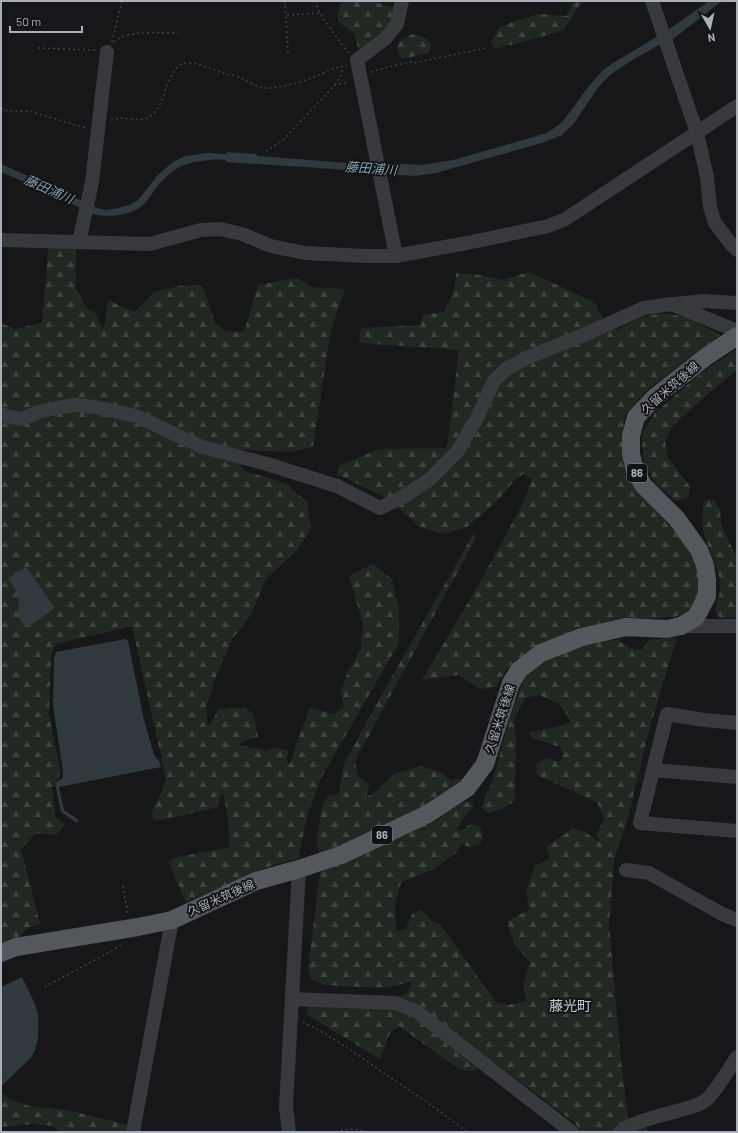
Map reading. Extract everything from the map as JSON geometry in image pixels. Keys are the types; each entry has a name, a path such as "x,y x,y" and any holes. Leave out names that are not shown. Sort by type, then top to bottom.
{"main road":[{"name":"久留米筑後線","path":"1,953 16,947 129,935 172,920 256,881 341,855 420,817 467,788 485,764 511,683 519,670 541,653 582,637 626,627 667,629 681,626 696,617 707,596 705,565 699,550 677,519 643,485 635,470 631,454 631,436 636,417 655,397 707,356 737,336"}],"street":[{"path":"396,256 357,60 386,38 397,24 402,1"},
{"path":"652,1 697,133 707,178 710,206 715,223 730,244 737,250"},
{"path":"79,242 92,182 107,52"},
{"path":"1,240 150,244 201,230 220,229 242,234 271,246 305,253 396,256 548,226 564,220 737,106"},
{"path":"1,414 21,419 42,411 73,405 95,407 136,416 202,447 267,464 337,486 380,508 401,498 429,480 457,452 477,418 494,381 506,369 529,357 644,308 703,301 737,303"},
{"path":"671,304 737,331"},
{"path":"681,626 737,626"},
{"path":"737,723 704,720 667,714 640,823 737,831"},
{"path":"653,770 737,777"},
{"path":"289,1132 286,1107 299,869"},
{"path":"626,870 649,873 722,914 737,920"},
{"path":"133,1132 172,920"},
{"path":"292,999 394,1003 416,1011 572,1132"},
{"path":"620,1132 636,1123 694,1106 705,1101 712,1094 737,1057"}],"path":[{"path":"122,1 110,47 117,39 127,35 178,33"},
{"path":"285,1 288,53"},
{"path":"315,1 321,13 359,70"},
{"path":"286,15 321,13"},
{"path":"38,48 108,51 107,52"},
{"path":"1,108 10,111 29,112 86,128 120,118 136,120 153,115 175,70 186,63 196,64 236,76 261,87 272,88 301,82 329,70 343,67 359,70 392,66 486,48"},
{"path":"266,151 283,140 335,85 341,75 343,67"},
{"path":"335,85 359,70"},
{"path":"45,987 129,935 123,886"},
{"path":"290,1016 321,1031 361,1057 441,1112 467,1132"},
{"path":"336,1132 349,1128 360,1129 365,1132"}],"green space":[{"path":"348,1 371,1 395,8 394,19 366,51 358,49 355,34 339,23 337,17 341,3"},
{"path":"576,1 584,1 579,6 563,31 495,49 491,42 501,26 538,14 567,16 572,4"},
{"path":"413,34 426,38 431,44 429,53 402,59 397,49 399,41"},
{"path":"48,248 76,248 76,289 87,308 96,314 102,328 105,325 108,300 134,312 155,291 180,286 199,285 204,289 215,323 225,331 244,332 258,285 297,278 311,287 345,289 331,330 313,446 292,452 229,449 245,471 285,483 307,502 311,529 298,549 266,579 251,615 233,638 215,679 206,709 208,727 219,709 245,707 254,715 258,737 248,739 238,745 266,751 276,747 288,751 287,762 290,764 310,708 334,714 344,707 341,692 347,673 361,648 363,625 349,576 373,564 392,579 399,609 399,643 321,778 308,813 298,859 270,866 186,902 168,861 178,857 229,847 228,820 223,793 220,796 218,807 155,821 151,814 166,780 132,626 56,644 51,657 49,714 60,770 59,776 52,788 56,818 65,825 56,835 36,833 21,849 40,924 27,928 18,938 1,945 1,323 15,329 42,323"},
{"path":"529,272 594,302 603,319 616,330 644,317 655,314 665,314 684,317 720,335 647,390 625,415 622,443 626,474 641,494 677,534 697,565 700,588 696,602 687,612 674,617 624,619 552,639 508,667 496,687 480,689 459,675 422,680 479,584 523,503 532,479 523,474 515,480 495,503 467,527 442,534 418,526 384,497 337,474 339,466 379,449 447,448 459,350 359,343 361,328 420,325 423,315 444,312 453,293 456,273 481,275 502,280"},
{"path":"737,349 737,370 702,399 671,428 665,442 667,456 690,487 688,497 676,501 655,483 643,460 642,433 655,413 700,374"},
{"path":"705,500 713,500 720,509 721,524 735,554 737,555 737,617 720,618 715,611 719,596 720,584 717,570 706,541 702,522 702,511"},
{"path":"475,531 475,540 355,761 358,775 362,780 369,784 366,798 394,774 421,766 442,773 451,780 463,778 460,787 447,798 319,855 317,838 322,805 329,795 339,794 344,764"},
{"path":"677,638 650,726 627,822 615,856 609,923 621,1061 628,1117 652,1132 581,1132 575,1123 494,1062 473,1071 460,1070 399,1026 390,1033 380,1059 306,1014 309,1006 377,1007 407,993 412,982 382,988 324,985 311,979 308,970 320,872 438,820 458,804 472,801 474,806 463,819 457,830 460,831 471,824 480,827 483,838 479,845 468,847 462,843 456,853 434,869 401,882 395,904 396,931 406,929 412,914 421,910 432,921 440,924 496,1002 508,1005 527,1001 523,986 530,962 514,944 507,921 529,910 526,890 535,866 550,858 546,847 573,828 585,832 600,842 596,834 604,820 597,802 537,775 536,764 547,758 561,762 563,753 560,747 532,738 529,732 570,723 568,716 559,704 539,695 525,698 514,719 516,742 515,801 502,809 488,813 482,808 484,799 492,783 512,710 524,679 543,661 584,643 617,640 633,649 642,650 649,640"},
{"path":"1,1094 25,1105 65,1110 128,1125 127,1132 60,1132 52,1126 33,1124 1,1127"}],"water":[{"name":"藤田浦川","path":"709,1 722,1 673,39 670,39 634,59 610,75 600,85 574,123 562,135 542,143 436,173 416,176 226,162 225,160 193,162 181,166 171,173 139,208 120,215 105,216 92,214 50,193 1,172 1,164 92,206 104,210 129,205 138,200 157,176 175,161 185,156 207,153 227,154 227,152 348,163 349,160 421,165 453,160 546,133 556,127 564,120 603,70 668,30"},
{"path":"26,567 55,608 28,627 24,626 17,614 19,604 18,595 8,578"},
{"path":"125,639 128,641 144,720 154,755 159,761 161,767 59,787 64,810 79,820 77,823 61,812 55,783 63,778 63,771 53,705 54,658 56,652"},
{"path":"22,977 35,1004 38,1015 38,1038 31,1058 1,1086 1,987"}],"district":[{"name":"藤光町","path":"570,1006"}]}
